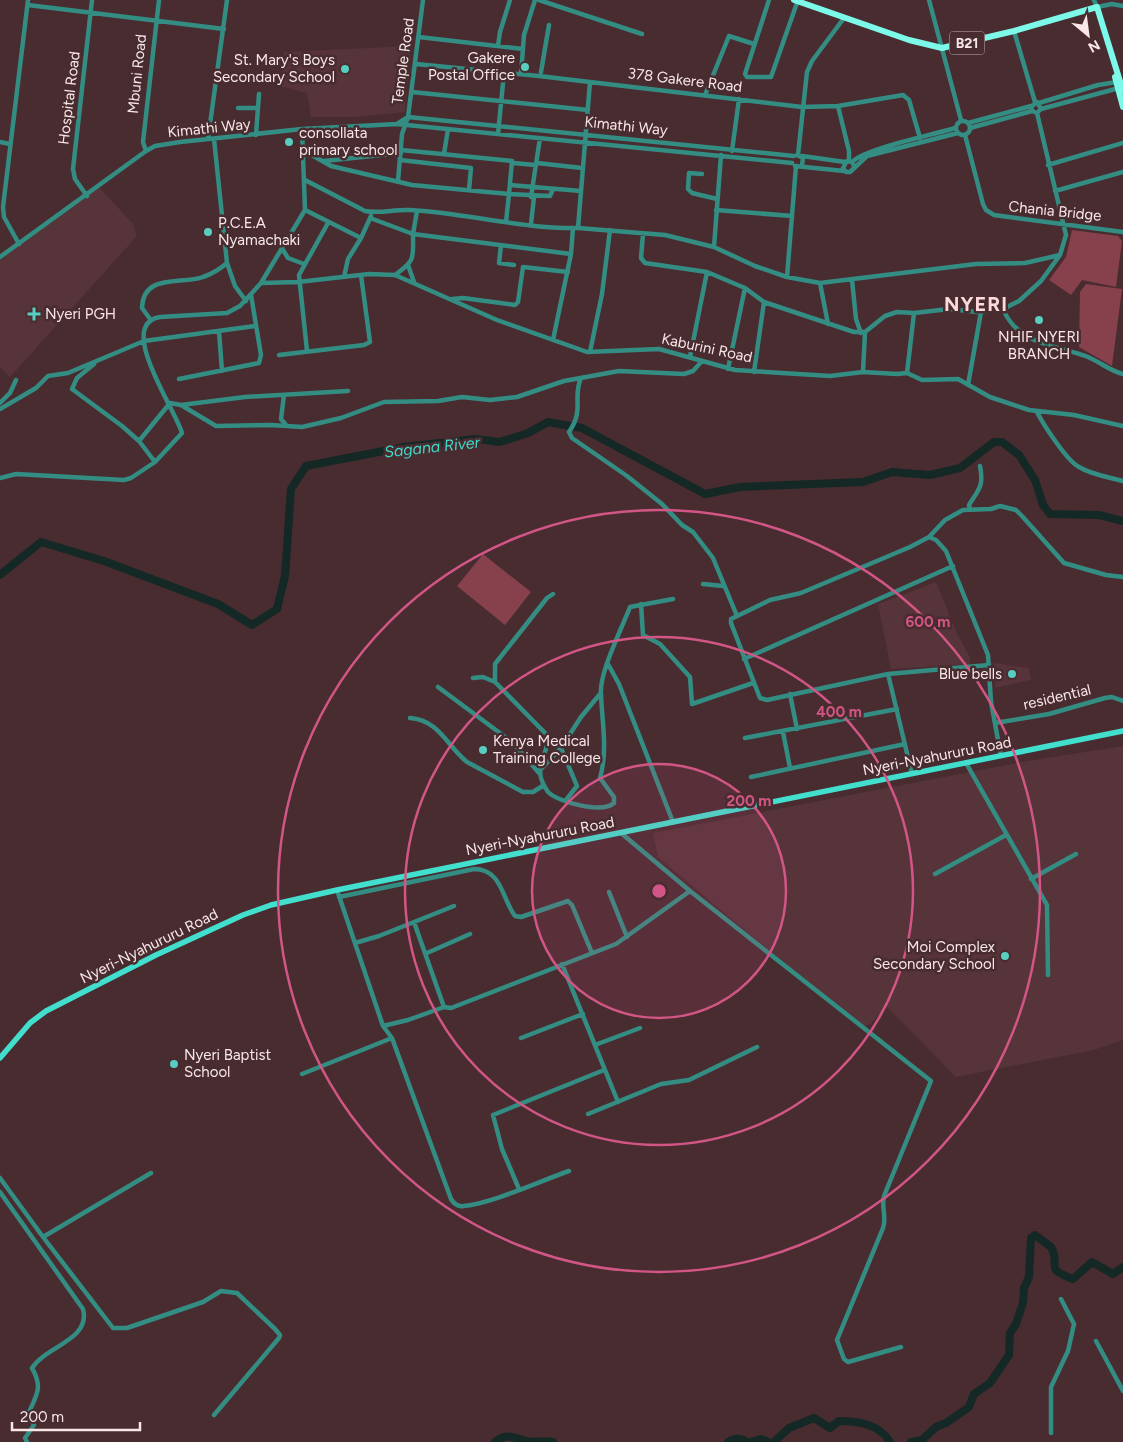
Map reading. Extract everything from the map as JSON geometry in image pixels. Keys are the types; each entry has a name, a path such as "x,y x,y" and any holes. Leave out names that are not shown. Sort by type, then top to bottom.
{"highway":[{"name":"B21","path":"796,0 909,40 942,48 1014,31 1096,3"},
{"path":"1096,3 1121,87 1123,107"}],"main road":[{"name":"Nyeri-Nyahururu Road","path":"0,1058 30,1024 42,1014 156,955 257,909 336,890 1123,731"}],"street":[{"name":"Hospital Road","path":"87,196 76,179 73,169 92,0"},
{"name":"Mbuni Road","path":"146,151 142,142 159,0"},
{"path":"208,139 228,0"},
{"name":"Temple Road","path":"398,181 405,125 408,117 416,64 423,0"},
{"path":"498,46 500,32 510,0"},
{"path":"521,74 524,35 537,0 642,34"},
{"path":"769,0 754,44 746,76 770,78 796,0"},
{"path":"929,0 961,120"},
{"path":"19,244 3,212 28,3 156,22 224,29"},
{"path":"1096,3 1123,6"},
{"path":"786,277 792,216 794,165 798,156 802,107 809,66 844,18"},
{"path":"541,72 548,25"},
{"path":"643,234 641,258 645,263 708,272 745,288 764,302 828,324 863,332 885,316 897,312 914,313 949,309 981,312 1003,309 1029,294 1060,255 1066,241 1066,225 1048,166 1035,107 1014,31"},
{"path":"419,36 523,50"},
{"path":"705,95 729,36 754,44"},
{"name":"378 Gakere Road","path":"416,64 521,74 802,107 838,106 888,97 907,96 920,138"},
{"path":"498,134 504,73"},
{"path":"552,340 576,228 590,82"},
{"path":"844,171 850,163 868,152 920,138 956,131 965,135 970,128 1098,85 1121,87"},
{"path":"961,120 968,123 1035,107 1041,109 1121,87"},
{"path":"412,92 588,110"},
{"path":"256,135 259,94"},
{"path":"732,151 739,99"},
{"path":"798,156 804,160 802,165 850,172 849,152 838,106"},
{"path":"238,108 258,108"},
{"name":"Kimathi Way","path":"397,124 408,117 585,134 732,151 798,156 850,163"},
{"path":"956,131 957,122 961,120"},
{"path":"968,123 970,128"},
{"name":"Kimathi Way","path":"0,257 87,196 146,151 155,146 208,139 302,129 397,124 584,141 802,165"},
{"path":"150,319 221,315 234,310 261,283 283,250 305,210 302,129"},
{"path":"444,154 448,129"},
{"path":"850,163 872,154 956,131"},
{"name":"Chania Bridge","path":"965,135 986,210 1001,218 1123,231"},
{"path":"531,224 533,187 540,138"},
{"path":"214,139 227,264 235,286 246,300"},
{"path":"0,142 10,144"},
{"path":"1048,166 1123,144"},
{"path":"303,150 331,166 412,185 532,197 550,196 552,189"},
{"path":"324,161 401,151 582,168"},
{"path":"714,247 721,155"},
{"path":"400,160 471,168 469,190"},
{"path":"506,222 513,163"},
{"path":"1055,191 1123,172"},
{"path":"702,174 689,173 688,189 692,193 717,199"},
{"path":"305,180 364,211 372,213 416,210 506,222 665,235 714,247 755,266 786,277 820,283 976,264 1026,263 1060,255"},
{"path":"510,185 581,191"},
{"path":"305,210 361,238"},
{"path":"395,275 408,265 415,249 413,234 416,210"},
{"path":"716,210 792,216"},
{"path":"344,277 348,259 361,238 372,213"},
{"path":"370,218 380,220 398,230 413,234 571,254"},
{"path":"307,351 298,282 304,264 328,223"},
{"path":"590,352 602,294 610,230"},
{"path":"501,245 499,263 514,265"},
{"path":"283,250 288,258 304,264"},
{"path":"150,319 142,308 144,297 150,287 165,282 204,277 227,264"},
{"path":"408,265 414,282"},
{"path":"452,300 463,298 515,304 518,302 523,267 568,272"},
{"path":"690,357 708,272"},
{"path":"279,355 364,345 370,342 361,275"},
{"name":"Kaburini Road","path":"261,283 298,282 361,275 395,275 497,320 590,352 659,349 728,369 754,372 830,376 863,372 907,373 922,380 958,380 990,397 1038,412 1074,415 1123,426"},
{"path":"852,280 856,319 863,332 863,372"},
{"path":"820,283 828,324"},
{"path":"728,369 745,288"},
{"path":"179,379 259,363 261,355 250,295"},
{"path":"754,372 764,302"},
{"path":"1003,309 1012,323 1030,339 1086,356 1123,374"},
{"path":"968,385 981,312"},
{"path":"907,373 914,313"},
{"path":"0,478 16,474 48,474 118,480 131,478 155,462 182,433 170,402 155,377 144,341 143,330 150,319"},
{"path":"0,409 36,388 48,376 68,373 144,341 255,326"},
{"path":"220,331 222,371"},
{"path":"99,360 77,378 72,389 122,426 155,462"},
{"path":"170,402 181,405 216,426 286,426 302,428 384,402 438,401 462,397 490,400 501,397 517,397 550,385 619,371 684,374 696,368 702,361"},
{"path":"581,378 578,385 578,418 569,432 572,438 627,476 662,504 682,525 693,532 713,558 737,616"},
{"path":"0,403 10,393 16,380"},
{"path":"181,405 245,397 348,391"},
{"path":"284,395 281,419 286,426"},
{"path":"138,442 170,402"},
{"path":"1038,412 1043,423 1072,462 1091,472 1123,481"},
{"path":"970,509 969,505 978,494 982,484 980,466"},
{"path":"990,665 888,674 763,699 758,696 731,619 770,600 801,593 929,537 952,514 970,509 991,509 1000,506 1016,510 1064,563 1106,575 1123,577"},
{"path":"929,537 942,546 953,566 984,644 990,665 989,685 1002,756"},
{"path":"744,659 953,566"},
{"path":"704,584 723,586"},
{"path":"495,682 495,664 546,598 553,594"},
{"path":"438,687 512,742 540,772 544,786 554,796 578,805 598,808 610,806 614,803 614,797 600,778 604,767 605,744 600,694 608,664 630,607 673,599"},
{"path":"641,604 643,635 660,644 690,678 692,704 753,683"},
{"path":"608,664 619,684 673,822"},
{"path":"888,674 912,774"},
{"path":"473,678 483,677 495,682 548,736 540,772"},
{"path":"540,772 546,761 561,748 581,717 600,694"},
{"path":"790,694 797,729"},
{"name":"residential","path":"995,723 1049,714 1105,698 1112,697 1123,702"},
{"path":"745,738 897,709"},
{"path":"410,718 422,719 441,732 459,756 467,762 523,792 533,792 544,786"},
{"path":"783,732 790,768"},
{"path":"752,777 904,744"},
{"path":"561,748 577,786 566,800"},
{"path":"966,763 1047,905 1048,975"},
{"path":"620,833 690,891 931,1081 884,1196 882,1206 885,1218 883,1228 837,1340 844,1359 848,1362 901,1347"},
{"path":"935,874 1006,835"},
{"path":"1031,879 1076,854"},
{"path":"339,897 474,869 481,870 494,876 515,916 521,917 568,901 572,905 592,953"},
{"path":"336,890 383,1026 392,1038 450,1199 455,1204 462,1206 570,1171"},
{"path":"383,1026 408,1020 444,1007 451,1008 592,953 626,938 690,891"},
{"path":"609,892 626,938"},
{"path":"355,943 454,906"},
{"path":"414,922 427,953 444,1007"},
{"path":"427,953 470,934"},
{"path":"562,964 618,1102"},
{"path":"521,1038 583,1014"},
{"path":"595,1045 640,1028"},
{"path":"302,1074 392,1038"},
{"path":"588,1114 661,1084 689,1080 757,1047"},
{"path":"519,1189 502,1149 493,1115 604,1070"},
{"path":"43,1237 151,1173"},
{"path":"0,1178 113,1328 127,1328 203,1302 221,1291 229,1291 237,1293 275,1329 280,1335 279,1338 214,1416"},
{"path":"0,1192 83,1309 85,1315 80,1330 41,1358 32,1368 38,1377 38,1385 37,1396 28,1414 34,1425 25,1438 27,1442"},
{"path":"1051,1433 1051,1387 1068,1351 1074,1324 1061,1299"},
{"path":"1096,1341 1123,1391"}],"shaded area":[{"name":"St. Mary's Boys Secondary School","path":"410,46 405,112 357,117 311,117 307,93 280,86 284,52"},
{"name":"Nyeri PGH","path":"99,187 133,224 137,236 10,377 0,367 0,260"},
{"path":"1072,230 1118,236 1122,241 1116,287 1082,280 1071,295 1049,280 1066,257"},
{"path":"1086,284 1122,289 1112,366 1079,347 1080,292"},
{"path":"483,554 531,592 505,625 457,586"},
{"path":"936,582 957,633 970,658 970,664 891,669 878,604"},
{"name":"Blue bells","path":"994,663 1029,668 1031,680 995,688"},
{"name":"Moi Complex Secondary School","path":"1123,746 1123,1040 1094,1050 956,1077 887,1007 870,1024 861,1028 658,857 653,833 1027,761"}],"waterway":[{"name":"Sagana River","path":"0,575 41,542 104,561 218,604 252,625 277,609 285,576 291,489 306,466 404,447 476,439 500,442 528,433 548,422 582,428 705,494 740,487 863,482 892,472 930,475 960,468 994,442 1002,442 1019,455 1035,480 1043,505 1050,514 1099,515 1123,521"},
{"path":"911,1442 922,1440 936,1427 946,1423 969,1407 974,1394 990,1383 1009,1355 1010,1333 1016,1324 1023,1303 1024,1288 1029,1277 1031,1238 1035,1235 1051,1247 1055,1259 1055,1269 1073,1279 1092,1262 1113,1274 1123,1267"},
{"path":"774,1442 789,1428 814,1418 830,1428 839,1421 868,1425 880,1431 890,1442"},
{"path":"495,1442 509,1436 533,1442 553,1442"},
{"path":"728,1442 737,1439 747,1442"},
{"path":"751,1442 761,1439 768,1442"}],"place":[{"name":"Gakere Postal Office","path":"525,67"},
{"name":"St. Mary's Boys Secondary School","path":"345,69"},
{"name":"consollata primary school","path":"289,142"},
{"name":"P.C.E.A Nyamachaki","path":"208,232"},
{"name":"Nyeri PGH","path":"34,314"},
{"name":"NHIF NYERI BRANCH","path":"1039,320"},
{"name":"Blue bells","path":"1012,674"},
{"name":"Kenya Medical Training College","path":"483,750"},
{"name":"Moi Complex Secondary School","path":"1005,956"},
{"name":"Nyeri Baptist School","path":"174,1064"}],"district":[{"name":"NYERI","path":"976,304"}]}
